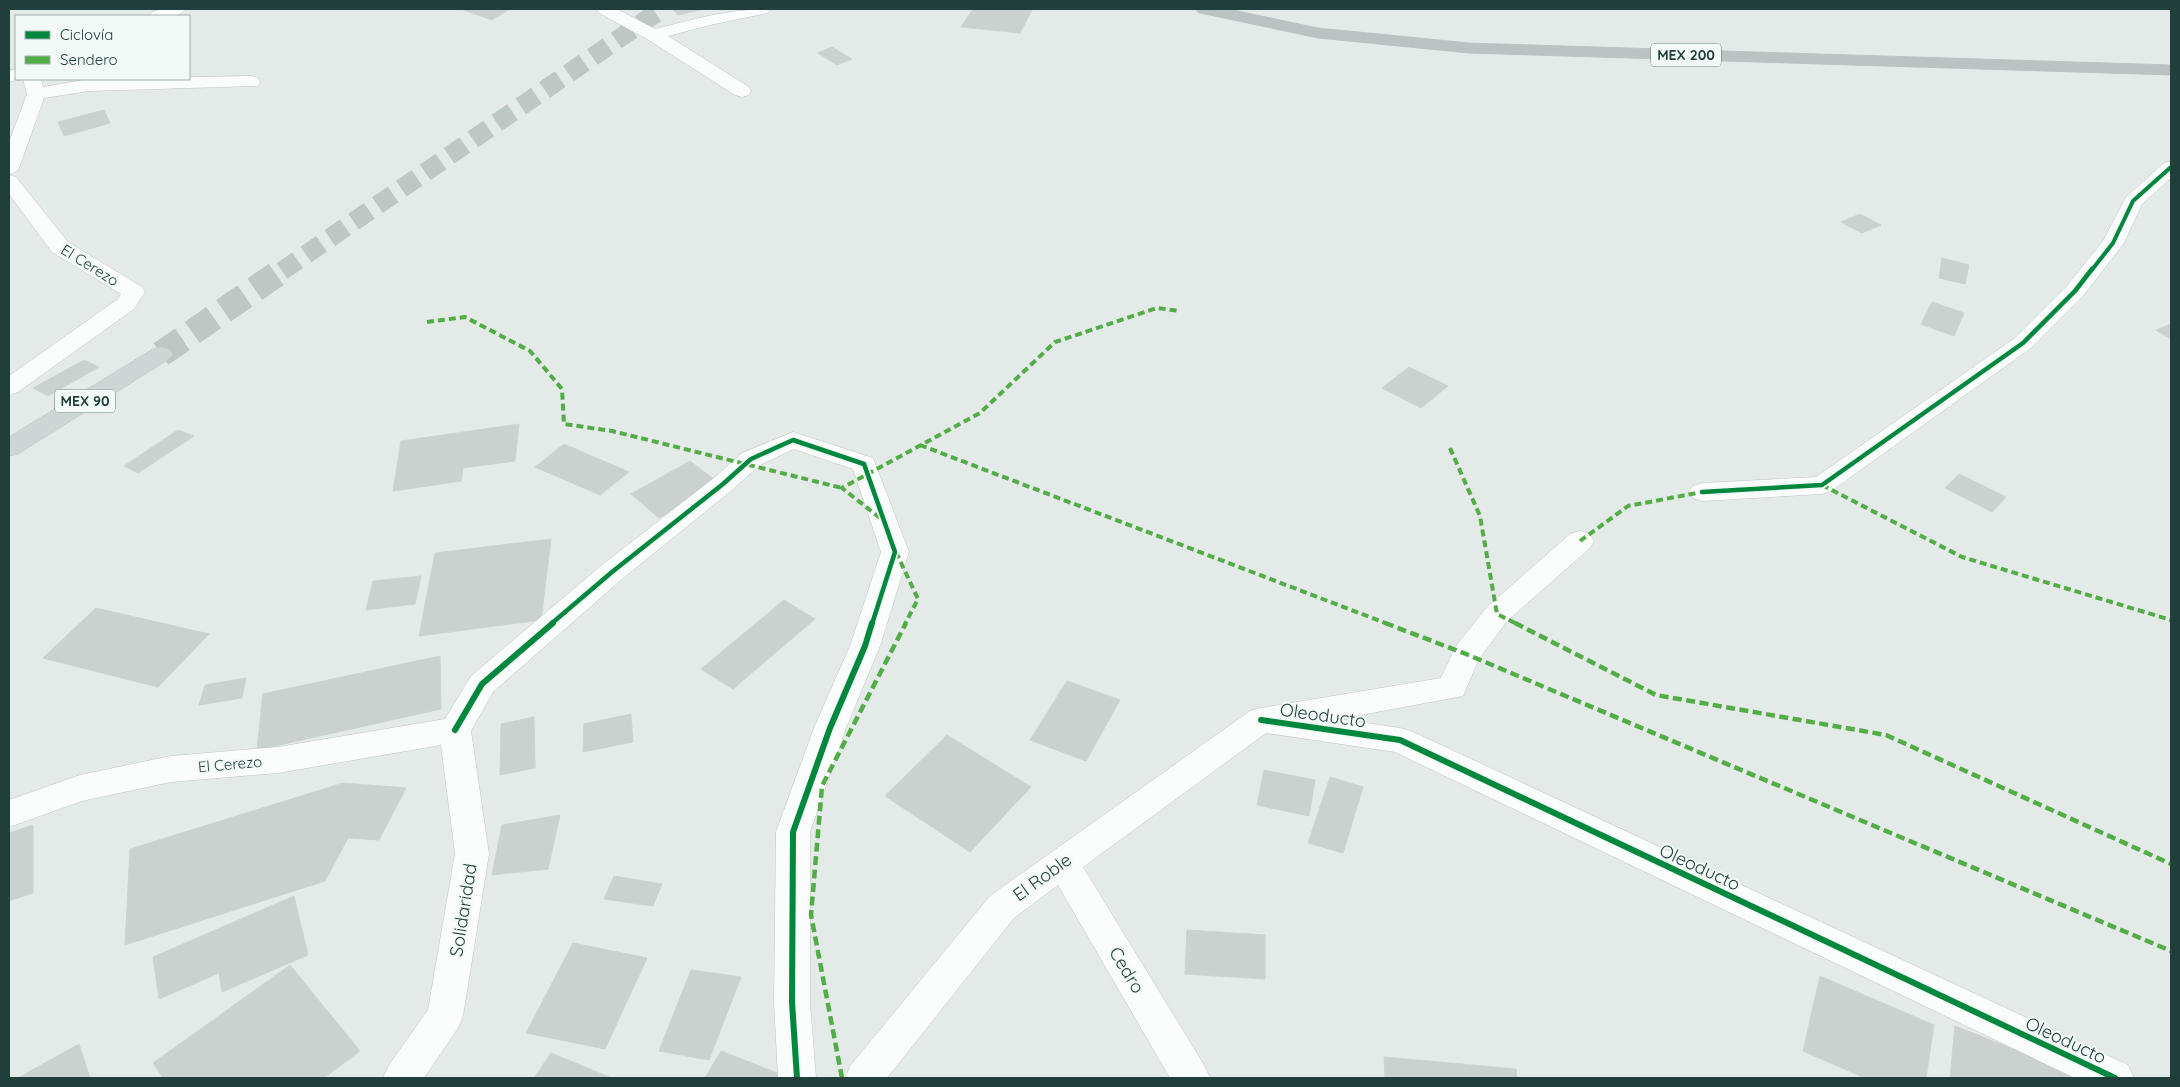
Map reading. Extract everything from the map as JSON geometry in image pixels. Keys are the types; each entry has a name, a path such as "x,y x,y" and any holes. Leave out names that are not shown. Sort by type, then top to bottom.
{"highway":[{"name":"MEX 200","path":"1205,9 1318,33 1469,48 2171,70"}],"main road":[{"name":"MEX 90","path":"9,448 161,354"}],"street":[{"path":"161,15 177,9"},
{"path":"605,9 742,91"},
{"path":"653,36 708,20 762,9"},
{"path":"9,168 34,86 252,82"},
{"path":"1702,492 1822,485 2023,343 2075,291 2114,243 2133,201 2171,167"},
{"name":"El Cerezo","path":"9,181 60,247 134,292 126,304 9,387"},
{"path":"455,730 482,684 612,572 723,484 751,459 793,440 864,464 895,552 865,646 830,728 793,832 792,1002 797,1078"},
{"path":"1261,720 1452,688 1466,654 1497,614 1580,541"},
{"name":"El Roble","path":"864,1078 1002,907 1261,720"},
{"name":"Oleoducto","path":"1261,720 1400,740 2115,1078"},
{"name":"El Cerezo","path":"9,814 80,788 171,769 278,760 455,730"},
{"name":"Solidaridad","path":"402,1078 445,1016 472,854 455,730"},
{"name":"Cedro","path":"1062,863 1190,1078"}],"building":[{"path":"461,9 510,9 492,20"},
{"path":"672,9 704,9 678,15"},
{"path":"973,9 1032,10 1020,33 961,27"},
{"path":"832,47 852,59 837,65 818,53"},
{"path":"104,110 110,123 64,136 58,122"},
{"path":"1860,214 1881,225 1862,233 1841,222"},
{"path":"1942,258 1969,265 1965,284 1939,278"},
{"path":"1932,302 1964,313 1954,336 1921,324"},
{"path":"2171,324 2171,339 2156,330"},
{"path":"84,360 99,367 48,396 33,388"},
{"path":"1409,367 1448,386 1421,408 1382,388"},
{"path":"519,424 515,461 463,468 461,481 393,491 401,441"},
{"path":"178,430 194,436 138,473 124,466"},
{"path":"564,444 629,472 600,495 535,467"},
{"path":"690,461 720,484 659,518 631,494"},
{"path":"1959,474 2006,497 1992,512 1945,488"},
{"path":"551,539 541,620 419,636 435,553"},
{"path":"421,576 415,604 366,610 373,581"},
{"path":"784,600 815,619 733,689 701,669"},
{"path":"96,608 209,634 158,687 43,658"},
{"path":"440,656 441,709 257,750 263,694"},
{"path":"246,678 242,698 199,705 205,685"},
{"path":"1067,681 1120,700 1086,761 1030,740"},
{"path":"631,714 633,742 583,752 584,724"},
{"path":"534,717 535,768 500,775 501,724"},
{"path":"947,735 1031,787 970,852 885,796"},
{"path":"1264,770 1315,780 1309,816 1257,805"},
{"path":"1330,777 1363,787 1343,853 1308,843"},
{"path":"343,783 406,788 379,840 348,838 325,881 125,945 130,849"},
{"path":"560,815 548,869 492,875 502,825"},
{"path":"33,825 33,893 9,901 9,833"},
{"path":"614,876 662,884 653,906 604,899"},
{"path":"294,896 308,955 222,992 219,973 159,999 153,957"},
{"path":"1187,930 1265,935 1265,979 1185,974"},
{"path":"573,943 647,958 605,1049 526,1033"},
{"path":"290,965 360,1051 324,1078 163,1078 153,1063"},
{"path":"691,970 741,977 709,1060 659,1051"},
{"path":"1820,976 1934,1025 1926,1078 1865,1078 1803,1051"},
{"path":"1955,1026 2086,1078 1950,1078"},
{"path":"79,1044 90,1078 18,1078"},
{"path":"721,1051 790,1078 705,1078"},
{"path":"551,1053 609,1077 534,1078"},
{"path":"1384,1057 1516,1069 1517,1078 1385,1078"}],"tunnel":[{"path":"282,271 662,9"},
{"path":"161,354 284,269"}],"marked path":[{"path":"880,518 842,488 980,413 1055,342 1157,308 1180,311"},
{"path":"427,322 465,317 530,351 562,389 564,424 612,431 842,488"},
{"path":"920,445 1466,654 2171,951"},
{"path":"1450,448 1480,516 1497,614 1656,695 1886,735 2171,864"},
{"path":"1822,485 1962,557 2171,620"},
{"path":"1580,541 1628,506 1702,492"},
{"path":"842,1078 811,915 822,786 918,599 896,552"}],"cycle path":[{"path":"1702,492 1822,485 2023,343 2075,291 2113,243 2133,201 2171,167"},
{"path":"455,730 482,684 612,572 723,484 751,459 793,440 864,464 895,552 865,646 830,728 793,832 792,1002 797,1078"},
{"path":"1261,720 1400,740 2115,1078"}]}
